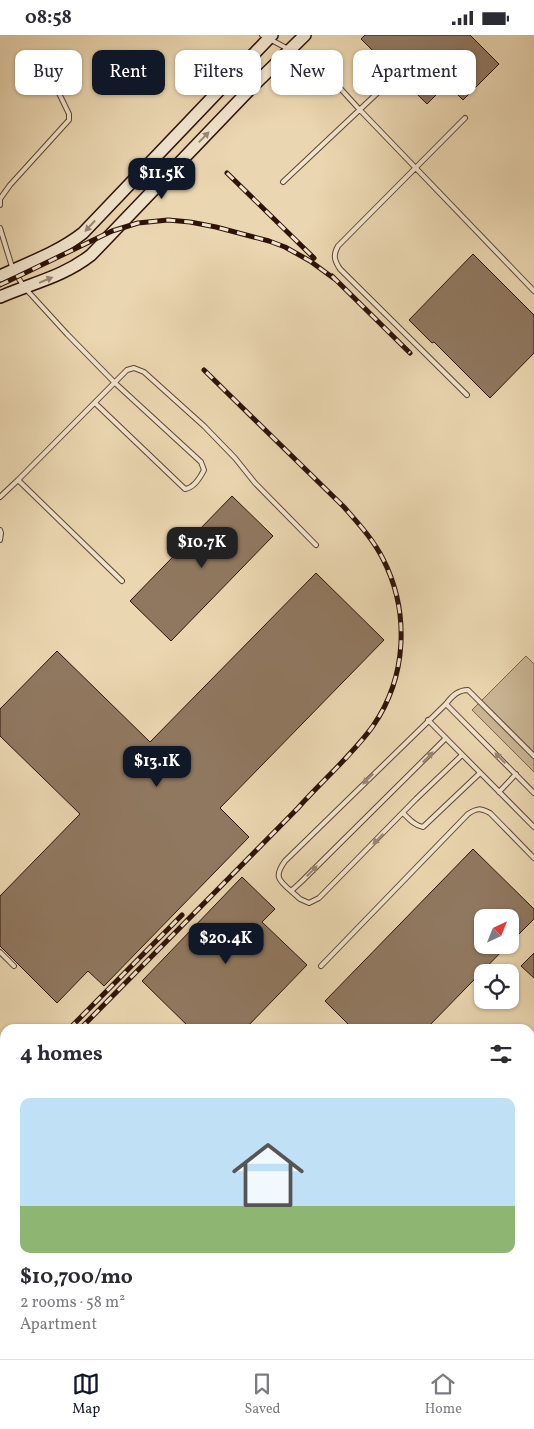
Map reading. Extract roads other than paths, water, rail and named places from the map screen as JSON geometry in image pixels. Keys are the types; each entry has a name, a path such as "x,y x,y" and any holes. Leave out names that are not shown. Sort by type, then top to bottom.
{"main road":[{"path":"290,50 305,35"},
{"path":"255,50 267,36"},
{"path":"261,78 271,68"},
{"path":"0,276 56,250 83,233 214,95"},
{"path":"0,297 48,280 77,265 91,255 244,95"}],"lane":[{"path":"267,36 288,50"},
{"path":"343,91 534,291"},
{"path":"0,205 0,199 10,185 69,120 70,114 60,95"},
{"path":"283,182 375,95"},
{"path":"465,118 414,167 338,246 334,253 334,259 340,269 466,395"},
{"path":"0,228 13,270 25,288 115,383 201,462 204,470 194,485 184,489 94,403"},
{"path":"0,497 127,370 134,368 144,372 204,426 235,458 255,483 316,545"},
{"path":"18,480 122,581"},
{"path":"0,530 0,540"},
{"path":"462,755 316,900 309,903 304,901 290,891 278,877 279,869 285,861 455,693 468,690 534,756"},
{"path":"446,704 534,793"},
{"path":"428,720 534,827"},
{"path":"290,891 446,738"},
{"path":"403,813 414,823 423,827 480,773"},
{"path":"499,792 516,774"},
{"path":"321,966 468,814 476,809 490,813 534,858"},
{"path":"0,952 14,966"}],"railway":[{"path":"227,173 314,258"},
{"path":"0,285 112,231 138,223 168,220 216,227 269,241 285,247 310,261 336,280"},
{"path":"332,276 410,353"},
{"path":"85,1024 356,747 373,726 384,707 393,687 398,666 401,644 401,622 398,601 392,579 375,545 344,507 204,370"},
{"path":"74,1024 182,915"}]}
